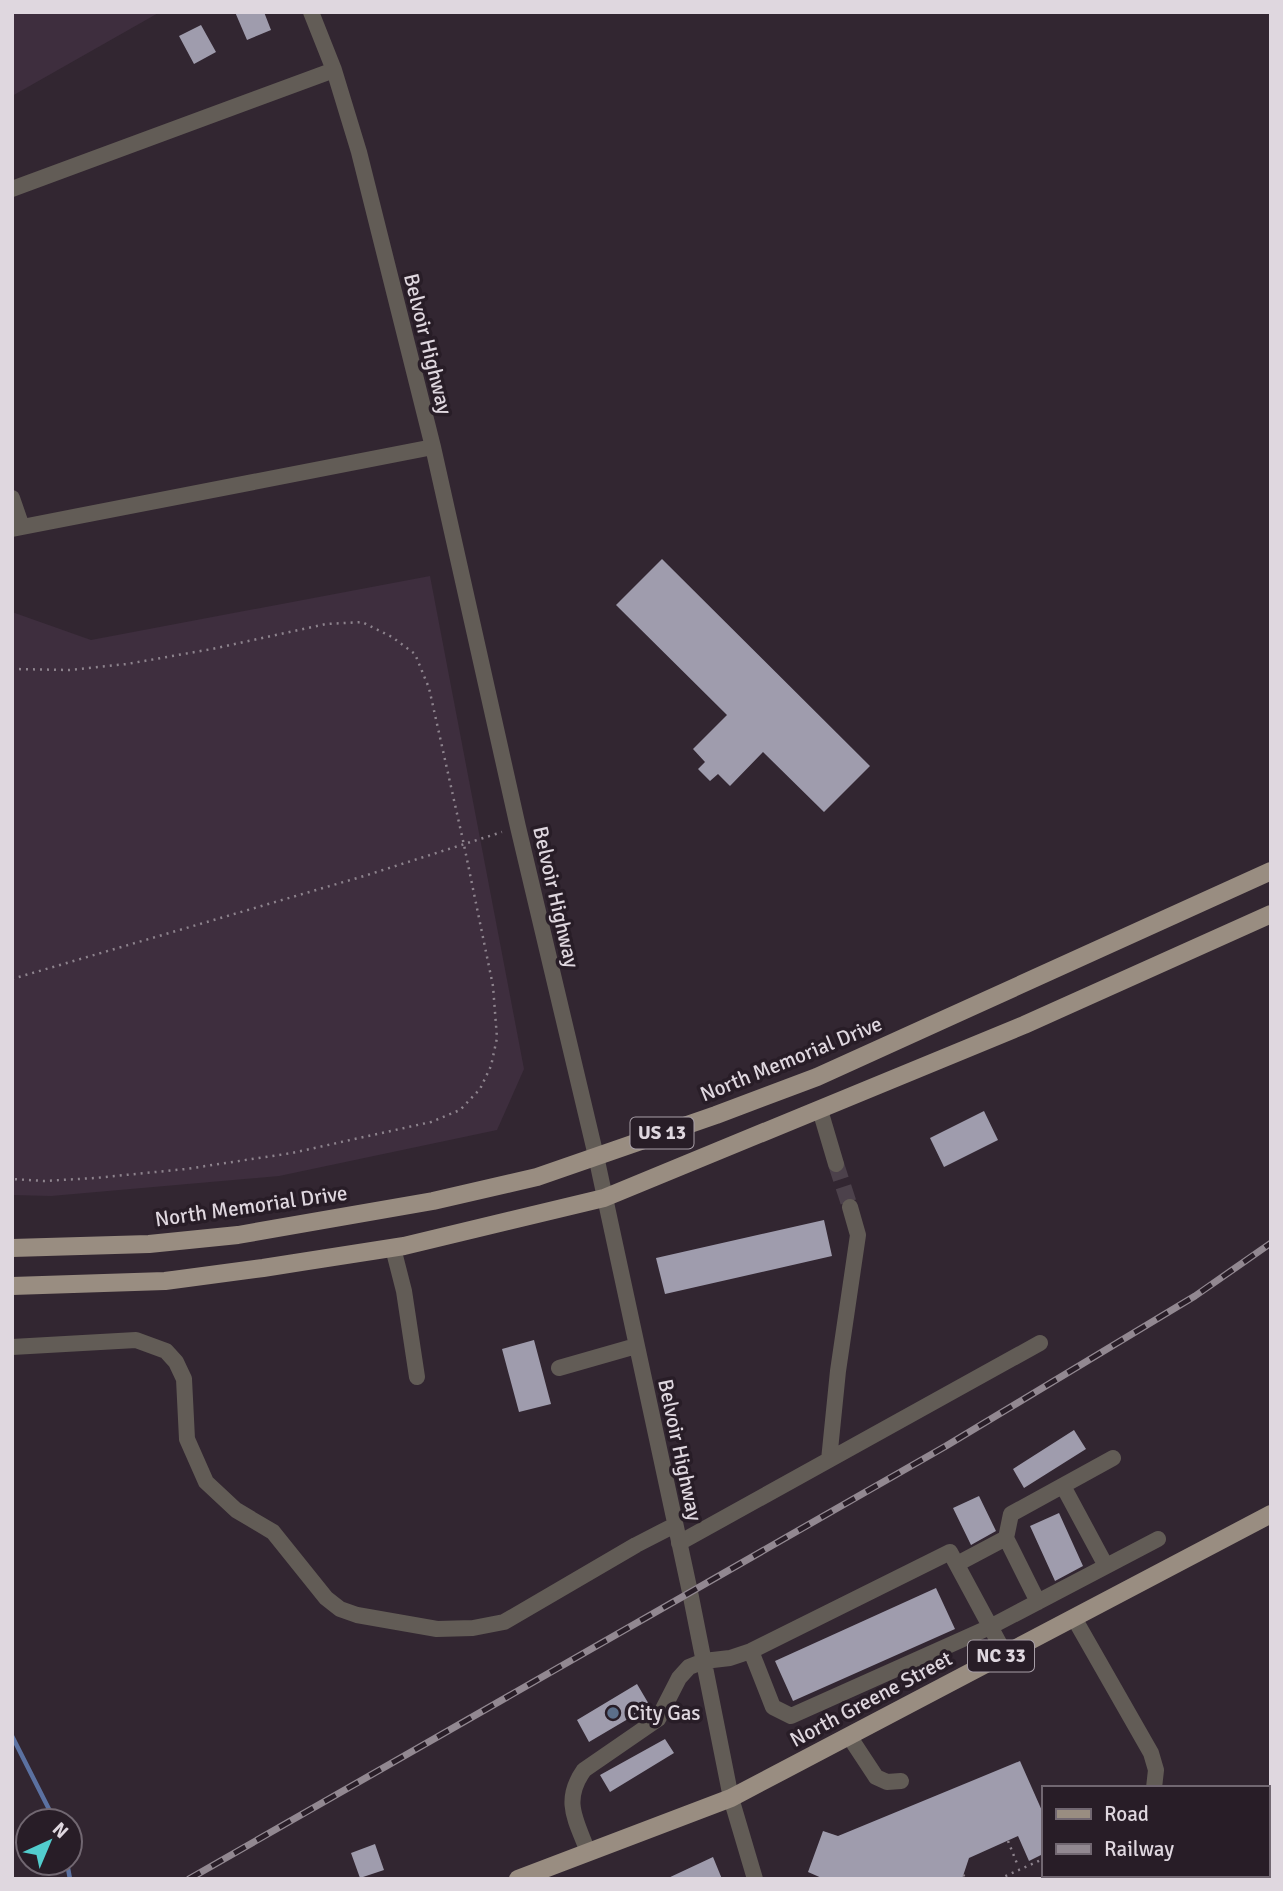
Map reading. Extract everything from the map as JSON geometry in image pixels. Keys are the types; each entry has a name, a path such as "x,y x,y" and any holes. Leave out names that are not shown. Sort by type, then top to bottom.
{"main road":[{"name":"North Memorial Drive","path":"12,1248 149,1244 238,1235 433,1200 537,1177 817,1077 1271,871"},
{"name":"US 13","path":"12,1286 165,1280 393,1248 604,1198 1024,1025 1271,914"},
{"name":"North Greene Street","path":"519,1879 731,1798 1271,1514"}],"street":[{"name":"Belvoir Highway","path":"311,12 334,70 359,152 432,447 596,1156 731,1798 755,1879"},
{"path":"12,189 334,70"},
{"path":"12,498 17,528 432,447"},
{"path":"820,1110 836,1164"},
{"path":"829,1460 838,1371 858,1235 850,1207"},
{"path":"393,1248 404,1291 417,1377"},
{"path":"12,1347 136,1340 166,1351 176,1362 184,1379 187,1439 206,1482 236,1510 272,1532 326,1598 341,1609 357,1615 436,1629 473,1628 504,1622 675,1525"},
{"path":"679,1544 1040,1343"},
{"path":"559,1368 636,1346"},
{"path":"1038,1602 1006,1538 1011,1514 1113,1458"},
{"path":"1063,1486 1106,1566"},
{"path":"957,1564 1006,1538"},
{"path":"751,1651 773,1707 791,1716 990,1627 1158,1539"},
{"path":"588,1852 571,1803 575,1782 584,1770 658,1719 679,1678 689,1667 751,1651 950,1552 1005,1654"},
{"path":"1074,1618 1151,1753 1156,1770 1154,1786"},
{"path":"849,1736 876,1777 887,1782 901,1781"}],"path":[{"path":"12,669 69,670 127,664 326,624 362,622 392,637 415,654 429,688 464,845 493,986 497,1038 491,1066 480,1089 460,1110 431,1122 292,1153 186,1168 95,1178 44,1181 12,1179"},
{"path":"12,979 351,880 518,827"},
{"path":"1008,1841 1018,1866"},
{"path":"999,1879 1042,1860"},
{"path":"963,1875 970,1879"}],"shaded area":[{"path":"12,12 160,12 12,96"},
{"path":"430,576 524,1069 497,1130 279,1176 51,1196 12,1195 12,612 91,640"}],"building":[{"path":"235,12 264,12 271,30 247,40"},
{"path":"201,25 216,52 194,64 179,36"},
{"path":"662,559 870,766 824,812 763,752 730,786 718,774 710,781 698,769 705,762 693,749 727,715 616,605"},
{"path":"984,1111 998,1140 944,1167 930,1138"},
{"path":"824,1220 832,1256 665,1294 656,1258"},
{"path":"534,1340 551,1404 519,1412 502,1349"},
{"path":"1074,1430 1086,1449 1024,1488 1013,1469"},
{"path":"979,1496 996,1531 971,1545 953,1508"},
{"path":"1059,1513 1083,1566 1055,1581 1030,1526"},
{"path":"936,1588 955,1629 793,1701 775,1661"},
{"name":"City Gas","path":"637,1684 650,1706 589,1742 577,1720"},
{"name":"City Gas","path":"665,1739 674,1753 610,1792 600,1775"},
{"path":"1020,1761 1042,1811 1042,1854 1029,1861 1018,1836 969,1858 962,1879 824,1879 808,1872 823,1831 838,1836"},
{"path":"375,1844 384,1870 360,1878 351,1853"},
{"path":"713,1857 722,1879 666,1879"}],"waterway":[{"path":"12,1736 48,1807"}],"tunnel":[{"path":"836,1164 850,1207"}],"railway":[{"path":"189,1879 946,1446 1195,1296 1271,1243"}],"place":[{"name":"City Gas","path":"613,1713"}]}
